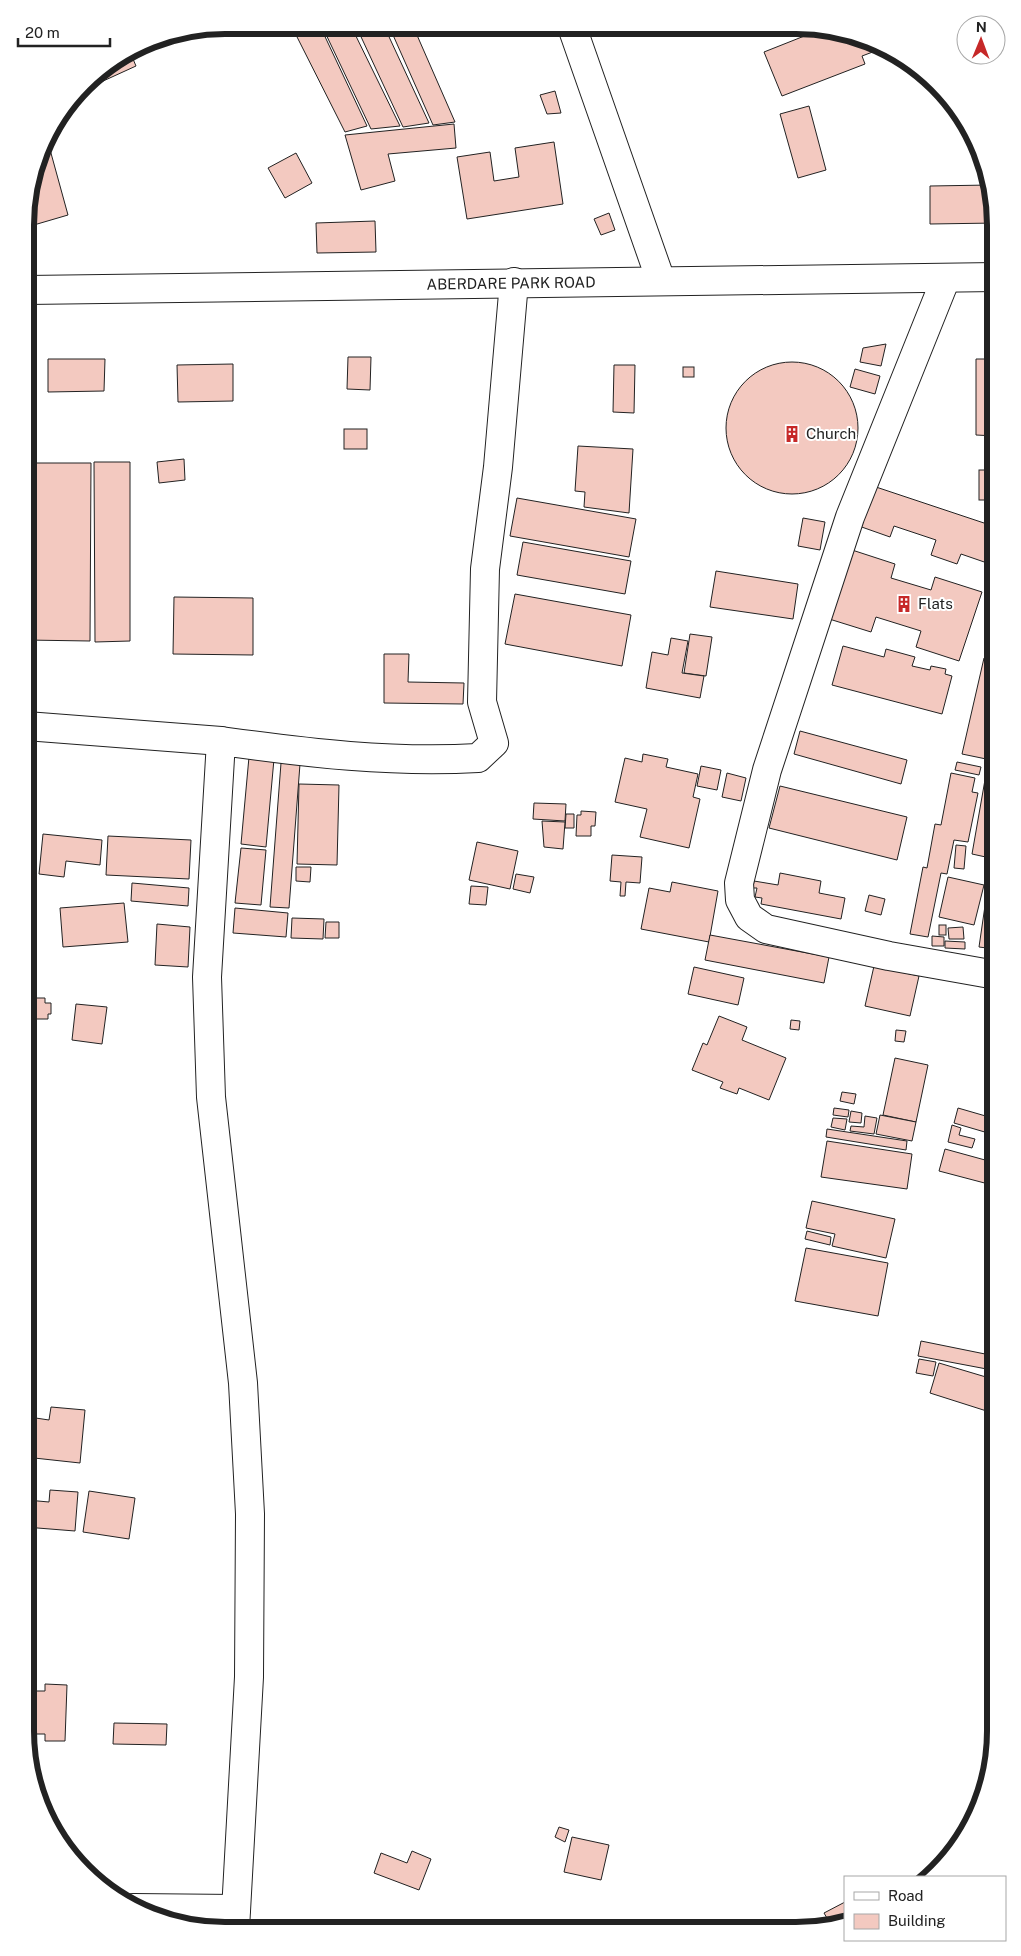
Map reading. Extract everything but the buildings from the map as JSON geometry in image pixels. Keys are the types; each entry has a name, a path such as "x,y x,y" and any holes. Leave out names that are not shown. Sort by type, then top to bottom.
{"street":[{"path":"574,34 661,281"},
{"name":"ABERDARE PARK ROAD","path":"34,290 987,277"},
{"path":"946,278 844,535 767,770 739,883 740,900 749,917 766,930 987,974"},
{"path":"34,727 221,741 300,752 387,759 440,760 478,758 494,743 482,702 485,569 498,467 514,282"},
{"path":"159,1911 236,1919 249,1677 250,1514 242,1383 210,1077 207,978 221,741"}],"place":[{"name":"Church","path":"792,434"},
{"name":"Flats","path":"904,604"}]}
